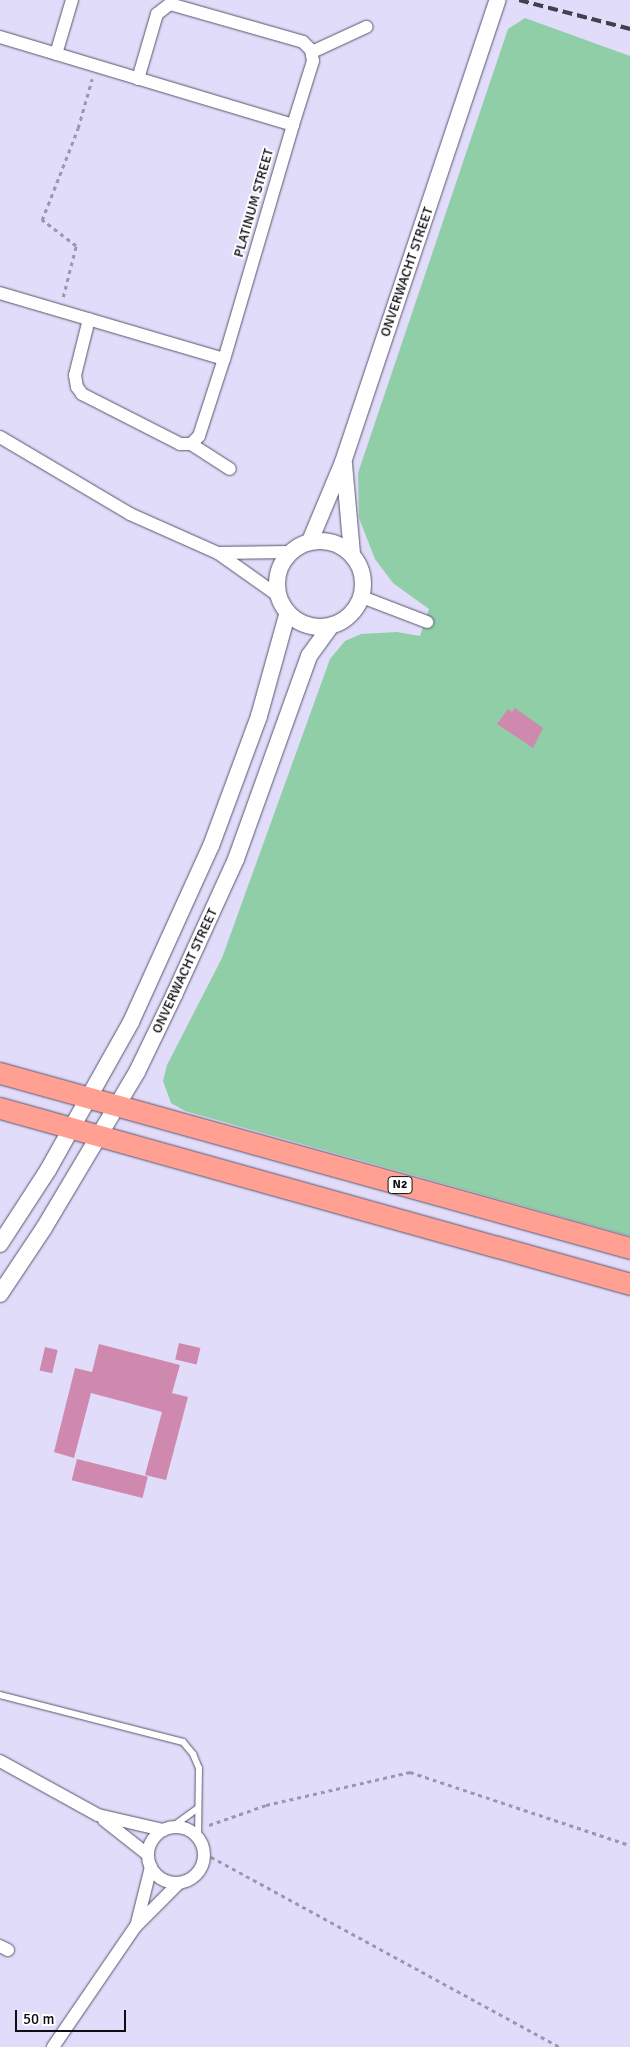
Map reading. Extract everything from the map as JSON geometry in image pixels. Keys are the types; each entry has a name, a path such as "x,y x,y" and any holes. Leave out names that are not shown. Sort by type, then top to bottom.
{"highway":[{"name":"N2","path":"0,1073 630,1248"},
{"path":"0,1108 630,1284"}],"street":[{"path":"56,54 72,0"},
{"name":"ONVERWACHT STREET","path":"310,542 343,462 498,0"},
{"path":"138,79 157,14 170,4 303,42 312,52 366,27"},
{"path":"0,37 293,125"},
{"name":"PLATINUM STREET","path":"191,444 199,436 224,359 293,125 314,61 312,52"},
{"path":"0,293 224,359"},
{"path":"89,319 75,375 76,387 82,394 180,444 191,444 230,469"},
{"path":"0,437 130,514 218,553 277,595 288,615 307,627 329,628 350,617 362,597 363,574 352,554 343,462"},
{"path":"218,553 289,552 310,542 332,542 352,554"},
{"path":"277,595 277,572 289,552"},
{"path":"362,597 427,622"},
{"name":"ONVERWACHT STREET","path":"0,1244 71,1129 131,1022 211,846 259,716 288,615"},
{"name":"ONVERWACHT STREET","path":"0,1294 44,1228 116,1106 171,1002 213,910 310,656 329,628"},
{"path":"0,1761 98,1815 148,1854"},
{"path":"53,2047 136,1926 178,1884 194,1877 204,1853 194,1833 98,1815"},
{"path":"167,1828 150,1844 148,1854 151,1867 160,1879 178,1884"},
{"path":"136,1926 151,1867"}],"lane":[{"path":"0,1695 175,1737 189,1748 197,1761 197,1809 194,1833"},
{"path":"167,1828 197,1809"}],"path":[{"path":"59,311 76,246 42,220 78,128 96,66"},
{"path":"194,1833 266,1805 410,1772 630,1845"},
{"path":"204,1853 560,2047"}],"green space":[{"path":"525,18 630,56 630,1236 185,1111 171,1103 163,1081 167,1065 222,958 330,659 345,641 361,634 397,632 420,636 429,609 393,583 375,559 359,518 358,473 508,29"}],"building":[{"path":"515,708 543,728 533,748 497,724 508,709 512,712"},
{"path":"179,1343 200,1348 197,1365 175,1360"},
{"path":"99,1344 180,1365 172,1393 188,1397 166,1480 145,1475 162,1412 91,1393 74,1458 54,1452 75,1368 92,1372"},
{"path":"45,1347 58,1350 52,1373 40,1370"},
{"path":"77,1459 148,1477 143,1498 72,1480"}],"railway":[{"path":"519,0 630,29"}]}
